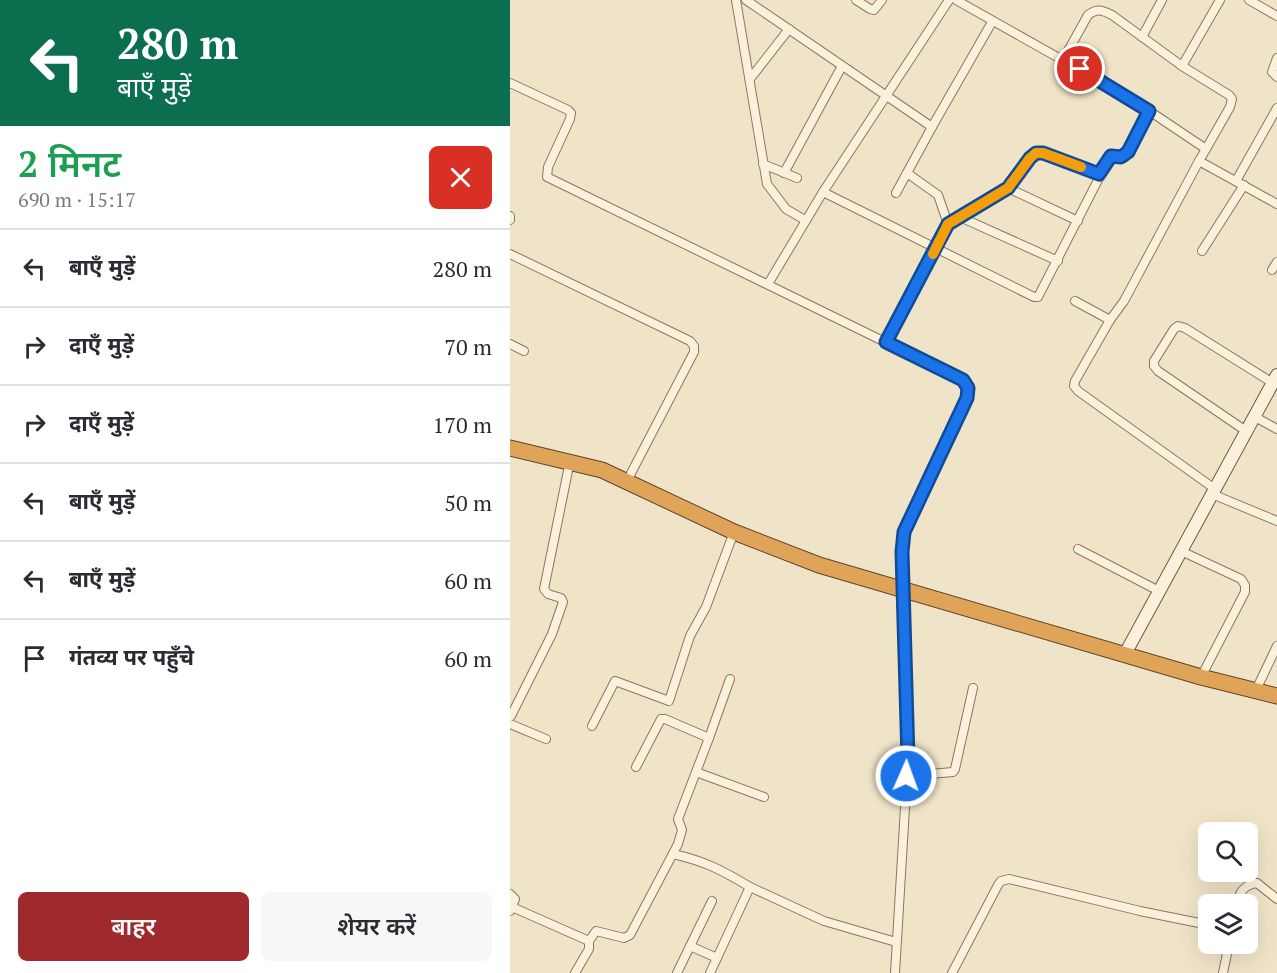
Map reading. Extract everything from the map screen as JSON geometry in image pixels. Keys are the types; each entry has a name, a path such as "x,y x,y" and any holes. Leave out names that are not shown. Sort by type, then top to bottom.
{"highway":[{"path":"510,448 602,470 734,532 819,565 1201,678 1277,696"}],"street":[{"path":"736,0 767,184 786,209 806,220"},
{"path":"746,0 932,128"},
{"path":"856,0 870,9 874,9 882,0"},
{"path":"768,284 823,192 949,0"},
{"path":"956,0 1149,111 1206,149"},
{"path":"1142,37 1162,0"},
{"path":"1182,66 1220,0"},
{"path":"1249,0 1277,16"},
{"path":"1063,60 1088,15 1093,10 1100,9 1112,15 1232,99 1230,107 1124,301 1110,320 1075,381 1074,387 1214,491 1277,521"},
{"path":"896,194 992,22"},
{"path":"750,79 789,29"},
{"path":"1277,58 1272,72 1277,76"},
{"path":"784,173 842,66"},
{"path":"510,83 571,113 548,167 547,177 963,380 968,388 967,398 904,532 902,552 908,758 895,973"},
{"path":"1202,251 1240,183 1277,108"},
{"path":"823,192 1038,297 1078,221 1099,174 1111,156 1125,156 1149,111"},
{"path":"886,342 948,224 1008,188 1036,153 1043,153 1099,174"},
{"path":"1200,160 1277,204"},
{"path":"763,164 797,178"},
{"path":"907,173 938,195 948,224"},
{"path":"1008,188 1078,221"},
{"path":"960,217 1058,261"},
{"path":"511,257 690,341 694,346 694,352 627,481"},
{"path":"1074,301 1110,320"},
{"path":"1125,654 1275,379 1178,326 1154,361 1154,366 1246,431"},
{"path":"510,344 524,351"},
{"path":"1255,417 1277,429"},
{"path":"510,717 552,634 563,602 561,598 548,594 544,589 570,461"},
{"path":"592,726 615,681 669,701 690,636 706,607 734,532"},
{"path":"1078,549 1159,591"},
{"path":"1181,550 1240,579 1245,585 1245,592 1201,678"},
{"path":"1255,692 1277,646"},
{"path":"575,973 596,931 628,937 673,854 682,834 678,819 730,679"},
{"path":"906,776 952,772 955,769 973,688"},
{"path":"636,767 661,719 710,738"},
{"path":"510,724 546,739"},
{"path":"696,772 764,797"},
{"path":"673,854 700,860 750,887 824,921 896,942"},
{"path":"952,973 1001,880 1009,879 1198,923"},
{"path":"1239,894 1246,886 1257,883 1277,899"},
{"path":"710,973 750,887"},
{"path":"510,894 515,897 511,909 589,941"},
{"path":"677,973 712,901"},
{"path":"690,946 717,958"},
{"path":"1223,973 1227,954"}],"slow traffic":[{"path":"933,254 948,224 1008,188 1036,153 1043,153 1081,167"}],"route":[{"path":"906,776 908,758 902,552 904,532 967,398 968,388 963,380 886,342 948,224 1008,188 1036,153 1043,153 1099,174 1111,156 1121,157 1128,152 1149,111 1080,69"}]}
